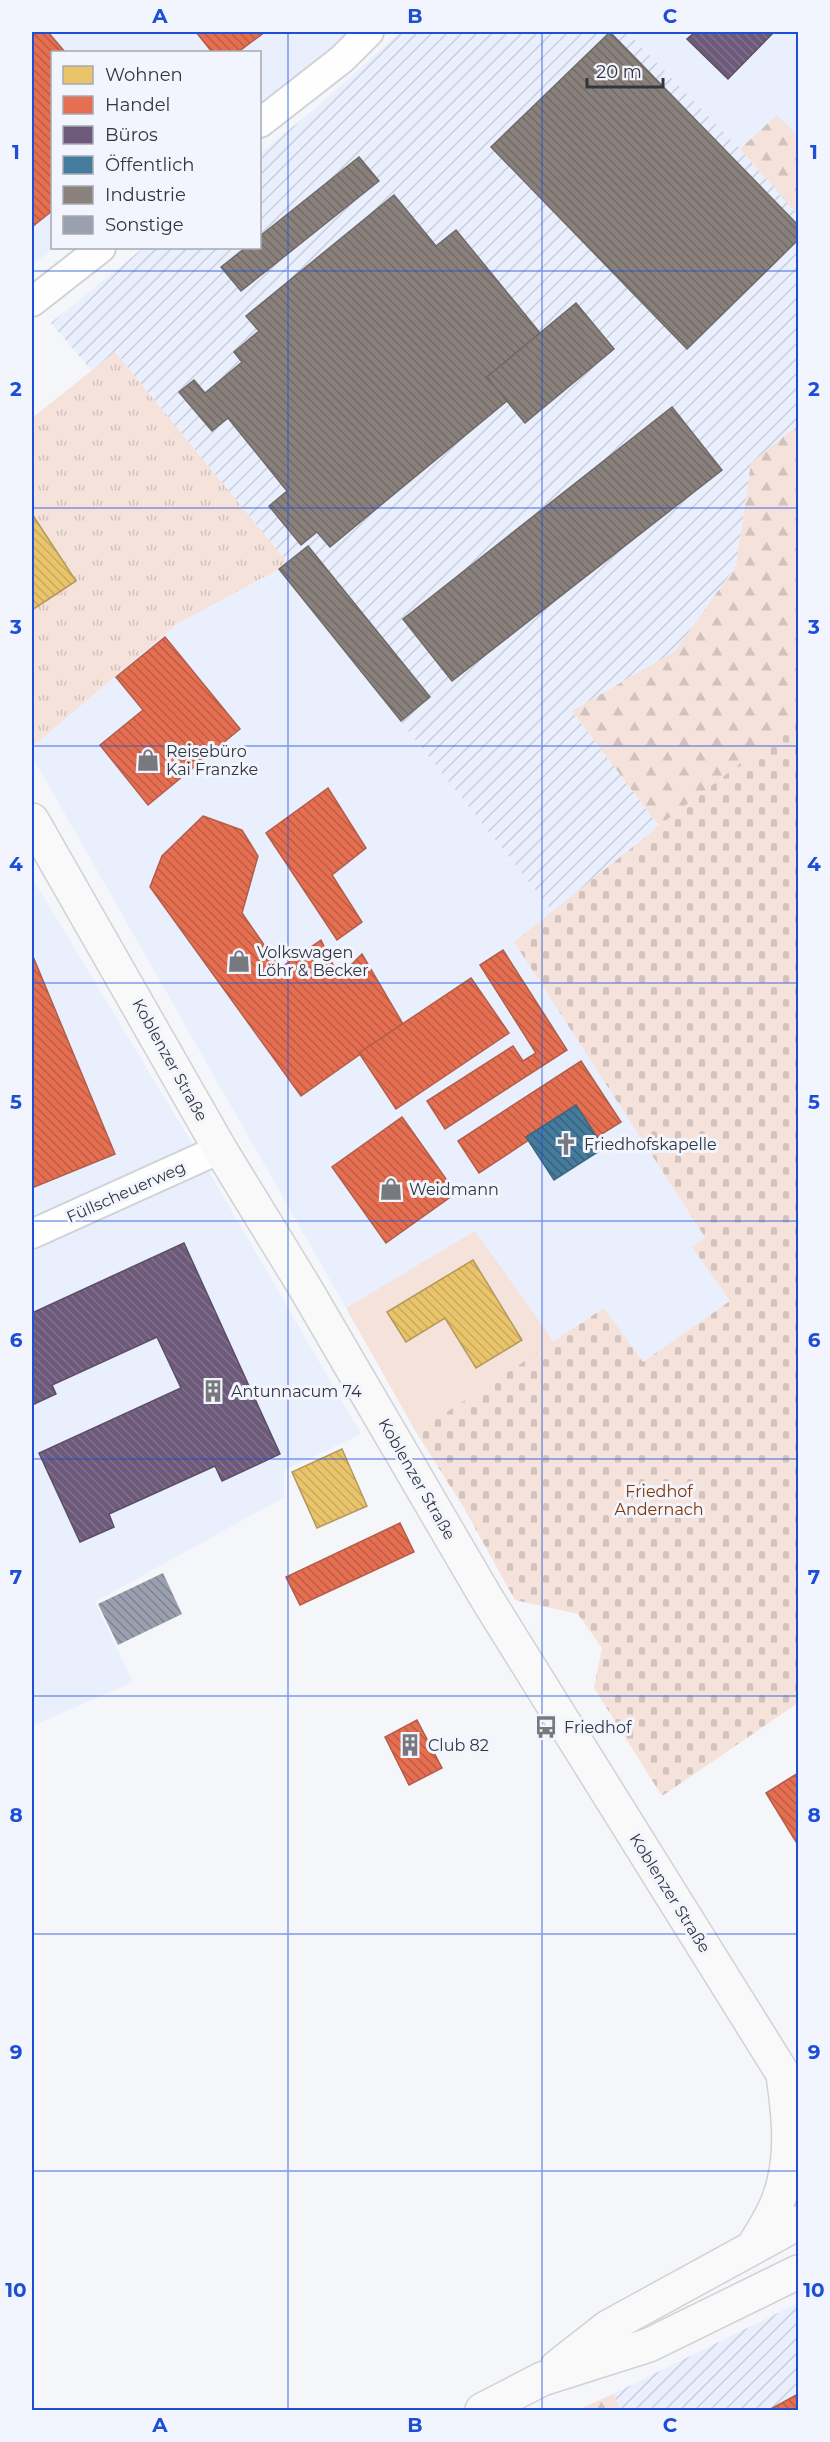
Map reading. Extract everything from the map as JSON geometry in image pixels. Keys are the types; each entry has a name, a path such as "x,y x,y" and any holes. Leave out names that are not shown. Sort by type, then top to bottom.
{"street":[{"path":"261,122 342,59 369,32"},
{"path":"32,302 100,249"},
{"name":"Koblenzer Straße","path":"32,820 220,1149 310,1296 487,1599 791,2086"},
{"name":"Füllscheuerweg","path":"32,1234 220,1149"},
{"path":"753,2247 778,2203 785,2178 791,2086"},
{"path":"542,2379 608,2326 798,2223"},
{"path":"482,2410 542,2379 649,2345 798,2272"}],"shaded area":[{"path":"32,32 347,32 326,53 261,103 261,51 51,51 53,249 32,265"},
{"path":"400,32 627,32 740,149 798,215 798,425 751,463 736,566 675,651 572,711 659,826 553,912 279,569 287,562 115,352 92,371 51,323 142,249 261,249 261,152 310,113"},
{"path":"627,32 798,32 798,136 777,116 740,149"},
{"path":"279,569 553,912 514,942 705,1237 692,1247 730,1301 643,1362 604,1308 554,1342 475,1232 346,1308 32,756 32,747 177,624"},
{"path":"32,878 208,1170 361,1434 284,1471 284,1497 95,1602 133,1682 32,1726"},
{"path":"798,2303 798,2410 621,2410 613,2394"}],"green space":[{"path":"777,115 798,136 798,215 740,149"},
{"path":"115,352 287,562 279,569 177,624 32,747 32,418"},
{"path":"798,425 798,719 659,826 572,711 675,651 736,566 751,463"},
{"name":"Friedhof Andernach","path":"798,719 798,1703 662,1796 594,1688 602,1648 578,1614 515,1600 464,1508 416,1432 604,1308 643,1362 730,1301 692,1247 705,1237 514,942"},
{"path":"475,1231 554,1342 416,1432 346,1308"},
{"path":"613,2394 621,2410 578,2410"}],"building: Wohnen":[{"path":"32,514 76,581 32,610"},
{"path":"473,1260 522,1340 476,1368 445,1318 406,1342 387,1312"},
{"path":"342,1449 367,1506 317,1528 292,1472"}],"building: Handel":[{"path":"39,32 48,32 64,51 51,51 51,212 32,227 32,37"},
{"path":"196,32 265,32 239,51 211,51"},
{"path":"165,637 240,729 148,805 100,745 143,710 116,677"},
{"path":"328,788 366,848 332,875 362,922 337,940 266,833"},
{"name":"Volkswagen Löhr & Becker","path":"203,816 242,830 258,856 242,913 280,968 321,940 339,977 362,954 403,1024 301,1096 150,887 162,856"},
{"path":"503,950 567,1050 445,1129 427,1101 513,1046 523,1061 536,1053 480,965"},
{"path":"32,954 115,1154 32,1188"},
{"path":"471,978 509,1033 396,1109 359,1053"},
{"path":"581,1061 621,1122 597,1137 576,1105 526,1137 529,1140 479,1173 458,1141"},
{"path":"402,1117 456,1193 386,1243 332,1167"},
{"path":"400,1523 414,1552 300,1605 286,1577"},
{"name":"Club 82","path":"417,1720 442,1768 409,1785 385,1737"},
{"path":"798,1773 798,1845 766,1793"},
{"path":"798,2394 798,2410 769,2410"}],"building: Büros":[{"path":"695,32 774,32 728,79 687,39"},
{"name":"Antunnacum 74","path":"184,1243 280,1454 222,1481 215,1466 109,1514 114,1527 80,1542 39,1453 181,1388 157,1337 52,1385 56,1394 32,1405 32,1313"}],"building: Öffentlich":[{"name":"Friedhofskapelle","path":"576,1105 604,1148 554,1180 526,1137"}],"building: Industrie":[{"path":"610,32 798,225 798,240 687,349 491,147"},
{"path":"359,157 379,181 241,291 221,267 244,249 261,249 261,235"},
{"path":"394,195 436,246 456,230 540,333 487,377 507,401 330,547 317,532 301,545 269,506 287,491 228,418 212,431 179,392 194,380 205,393 242,362 234,352 259,331 246,316"},
{"path":"576,303 614,349 525,423 487,377"},
{"path":"672,407 722,470 452,681 403,619"},
{"path":"308,546 430,697 401,721 279,569"}],"building: Sonstige":[{"path":"163,1573 182,1614 118,1645 98,1604"}],"place":[{"name":"Reisebüro Kai Franzke","path":"148,760"},
{"name":"Volkswagen Löhr & Becker","path":"239,961"},
{"name":"Friedhofskapelle","path":"566,1144"},
{"name":"Weidmann","path":"391,1189"},
{"name":"Antunnacum 74","path":"213,1391"},
{"name":"Friedhof","path":"546,1727"},
{"name":"Club 82","path":"410,1745"}]}
